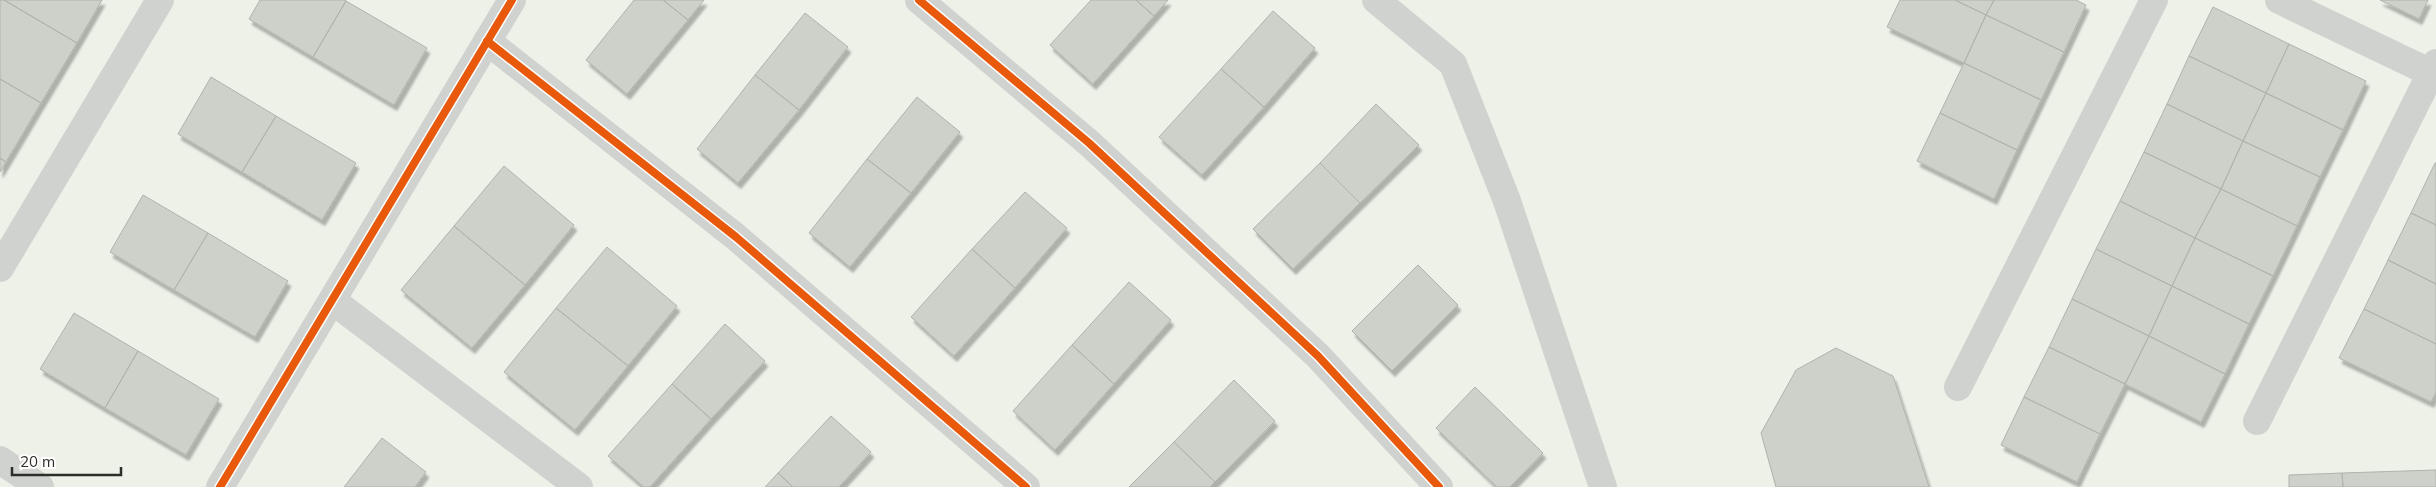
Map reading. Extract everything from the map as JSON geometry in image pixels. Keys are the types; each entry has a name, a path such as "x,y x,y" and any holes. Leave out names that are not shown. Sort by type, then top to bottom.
{"street":[{"path":"0,268 160,0"},
{"path":"220,487 512,0"},
{"path":"919,0 1089,143 1318,356 1440,487"},
{"path":"1376,0 1453,64 1506,201 1604,487"},
{"path":"1958,387 2154,0"},
{"path":"2257,421 2433,68 2280,0"},
{"path":"487,41 736,237 1026,487"},
{"path":"333,301 579,487"},
{"path":"0,460 40,487"}],"building":[{"path":"0,0 4,0 77,43 41,103 0,79"},
{"path":"4,0 102,0 77,43"},
{"path":"260,0 346,1 313,57 249,19"},
{"path":"634,0 663,0 688,20 627,94 586,60"},
{"path":"663,0 704,0 688,20"},
{"path":"1091,0 1136,0 1154,16 1093,84 1050,45"},
{"path":"1136,0 1168,0 1154,16"},
{"path":"1900,0 1955,0 1986,15 1964,63 1887,27"},
{"path":"1955,0 1994,0 1986,15"},
{"path":"1994,0 2076,0 2086,5 2064,52 1986,15"},
{"path":"2380,0 2428,0 2419,19"},
{"path":"346,1 427,48 394,105 313,57"},
{"path":"2213,7 2289,44 2266,93 2189,56"},
{"path":"1273,11 1315,48 1264,107 1221,69"},
{"path":"805,13 848,47 799,110 755,75"},
{"path":"1986,15 2064,52 2041,100 1964,63"},
{"path":"2289,44 2366,81 2343,130 2266,93"},
{"path":"2189,56 2266,93 2243,141 2167,104"},
{"path":"1964,63 2041,100 2017,150 1940,113"},
{"path":"1221,69 1264,107 1202,175 1159,137"},
{"path":"755,75 799,110 738,183 697,149"},
{"path":"211,77 276,116 242,172 178,134"},
{"path":"0,79 41,103 6,162 0,158"},
{"path":"2266,93 2343,130 2320,177 2243,141"},
{"path":"917,97 960,132 911,193 867,159"},
{"path":"1376,104 1419,145 1360,203 1320,163"},
{"path":"2167,104 2243,141 2221,189 2144,152"},
{"path":"1940,113 2017,150 1994,199 1917,161"},
{"path":"276,116 356,163 322,220 242,172"},
{"path":"2243,141 2320,177 2297,226 2221,189"},
{"path":"2144,152 2221,189 2195,238 2120,201"},
{"path":"0,158 6,162 0,172"},
{"path":"867,159 911,193 850,267 809,233"},
{"path":"1320,163 1360,203 1293,269 1253,229"},
{"path":"2436,163 2436,225 2411,213"},
{"path":"504,166 574,225 525,285 454,226"},
{"path":"2221,189 2297,226 2273,276 2195,238"},
{"path":"1025,192 1067,228 1015,288 972,249"},
{"path":"143,195 208,233 174,290 110,252"},
{"path":"2120,201 2195,238 2172,286 2096,249"},
{"path":"2411,213 2436,225 2436,284 2388,260"},
{"path":"454,226 525,285 472,348 401,290"},
{"path":"208,233 288,281 255,337 174,290"},
{"path":"2195,238 2273,276 2249,324 2172,286"},
{"path":"607,247 677,306 628,366 556,308"},
{"path":"972,249 1015,288 954,356 911,317"},
{"path":"2096,249 2172,286 2149,336 2072,299"},
{"path":"2388,260 2436,284 2436,344 2364,309"},
{"path":"1418,265 1458,305 1392,371 1352,331"},
{"path":"1129,282 1171,320 1114,384 1072,345"},
{"path":"2172,286 2249,324 2225,374 2149,336"},
{"path":"2072,299 2149,336 2125,384 2049,347"},
{"path":"556,308 628,366 575,430 504,372"},
{"path":"2364,309 2436,344 2436,392 2431,402 2339,358"},
{"path":"74,313 138,351 105,408 40,369"},
{"path":"725,324 765,361 711,419 672,384"},
{"path":"2149,336 2225,374 2201,422 2125,384"},
{"path":"1072,345 1114,384 1055,450 1013,411"},
{"path":"2049,347 2125,384 2100,434 2024,397"},
{"path":"1836,348 1893,376 1929,487 1776,487 1761,433 1796,370"},
{"path":"138,351 219,399 186,455 105,408"},
{"path":"1234,380 1275,421 1215,482 1174,442"},
{"path":"672,384 711,419 650,487 644,487 608,456"},
{"path":"1475,387 1543,453 1510,487 1497,487 1436,428"},
{"path":"2024,397 2100,434 2077,482 2001,445"},
{"path":"831,416 871,452 839,487 793,487 778,473"},
{"path":"382,438 426,472 415,487 344,487"},
{"path":"1174,442 1215,482 1210,487 1129,487"},
{"path":"2436,470 2436,487 2343,487 2342,473"},
{"path":"778,473 793,487 765,487"},
{"path":"2342,473 2343,487 2289,487 2289,475"}],"cycle path":[{"path":"220,487 512,0"},
{"path":"919,0 1089,143 1318,356 1439,487"},
{"path":"487,41 736,237 1026,487"}]}
